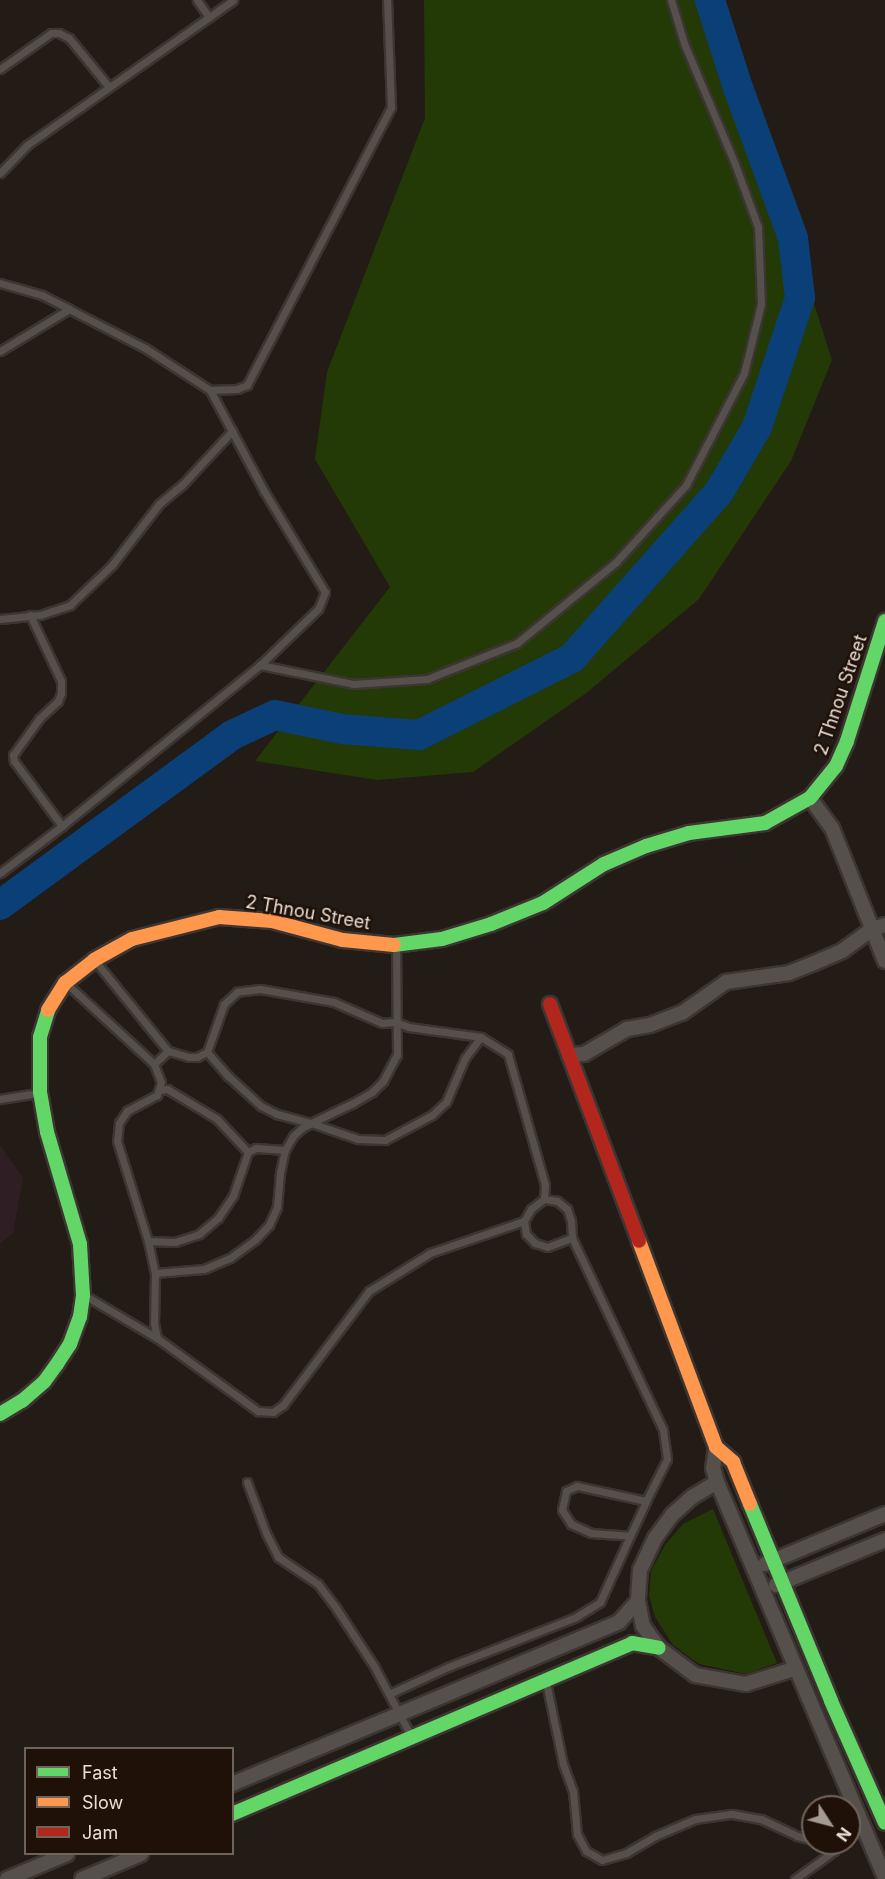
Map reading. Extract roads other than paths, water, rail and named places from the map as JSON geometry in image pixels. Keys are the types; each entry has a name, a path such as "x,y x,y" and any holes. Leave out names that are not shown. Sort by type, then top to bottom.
{"main road":[{"name":"2 Thnou Street","path":"0,1414 22,1401 44,1382 70,1344 80,1317 83,1295 80,1244 47,1132 40,1092 40,1037 48,1010 65,982 94,960 132,939 219,917 272,921 343,940 396,945 442,939 491,924 543,903 604,864 646,846 689,833 765,823 810,798 836,766 848,741 885,621"},
{"path":"550,1004 716,1448 733,1462 885,1825"},
{"path":"234,1813 632,1643 659,1648"}],"street":[{"path":"810,798 832,828 878,927 885,961"},
{"path":"569,1055 584,1054 627,1029 650,1025 682,1013 726,982 789,972 814,963 842,951 878,927"},
{"path":"716,1448 713,1468 717,1482 755,1569 794,1669 885,1878"},
{"path":"717,1482 692,1497 672,1515 655,1538 640,1570 638,1601 643,1626 659,1648 695,1675 746,1684 794,1669"},
{"path":"755,1569 885,1514"},
{"path":"763,1591 885,1540"},
{"path":"234,1783 619,1622 638,1601"},
{"path":"866,1833 885,1825"},
{"path":"7,1879 65,1855"},
{"path":"82,1879 139,1855"}],"lane":[{"path":"197,0 209,17"},
{"path":"0,173 27,145 233,0"},
{"path":"210,390 237,389 247,385 391,107 387,0"},
{"path":"260,665 353,684 427,679 517,643 616,562 686,485 744,373 760,304 758,227 735,164 684,43 671,0"},
{"path":"0,69 51,33 59,33 69,38 109,87"},
{"path":"0,283 42,295 145,348 210,390 264,491 325,592 318,609 260,665 62,826 0,873"},
{"path":"0,351 69,309"},
{"path":"0,619 40,615 70,605 112,565 159,504 182,485 232,431"},
{"path":"30,615 61,681 61,693 58,701 39,719 13,755 14,761 62,826"},
{"path":"155,1273 204,1269 230,1258 255,1240 269,1225 277,1207 285,1150 293,1136 311,1123 372,1092 383,1081 397,1055 396,945"},
{"path":"94,960 168,1051 197,1057 207,1052 224,1004 237,992 260,989 334,1002 382,1023 395,1022 409,1027 482,1037 508,1054 545,1185 544,1199"},
{"path":"65,982 154,1064 161,1082 157,1095 127,1111 119,1123 117,1141 148,1241 155,1273 154,1323 157,1338"},
{"path":"207,1052 228,1076 261,1106 277,1114 358,1139 385,1140 412,1128 446,1102 465,1058 482,1037"},
{"path":"154,1064 168,1051"},
{"path":"160,1090 167,1089 217,1119 248,1152"},
{"path":"0,1099 40,1092"},
{"path":"148,1241 175,1242 199,1234 218,1218 233,1196 248,1152 256,1148 285,1150"},
{"path":"389,1694 448,1667 576,1617 600,1602 667,1459 663,1430 572,1238 571,1221 567,1209 557,1201 544,1199 531,1209 524,1221 526,1234 535,1243 547,1247 572,1238"},
{"path":"83,1295 157,1338 258,1412 273,1412 283,1405 369,1291 430,1253 524,1221"},
{"path":"247,1482 266,1533 278,1557 318,1584 389,1694 412,1737"},
{"path":"630,1536 591,1533 571,1524 562,1510 566,1491 577,1486 646,1501"},
{"path":"546,1680 563,1764 573,1791 576,1834 586,1851 602,1860 626,1853 655,1836 695,1819 732,1814 761,1819 801,1837"},
{"path":"861,1833 866,1833"},
{"path":"795,1879 828,1855"}],"waterway":[{"path":"0,905 232,735 275,715 342,729 419,735 572,658 719,492 757,427 800,298 793,238 738,88 710,0"}]}
